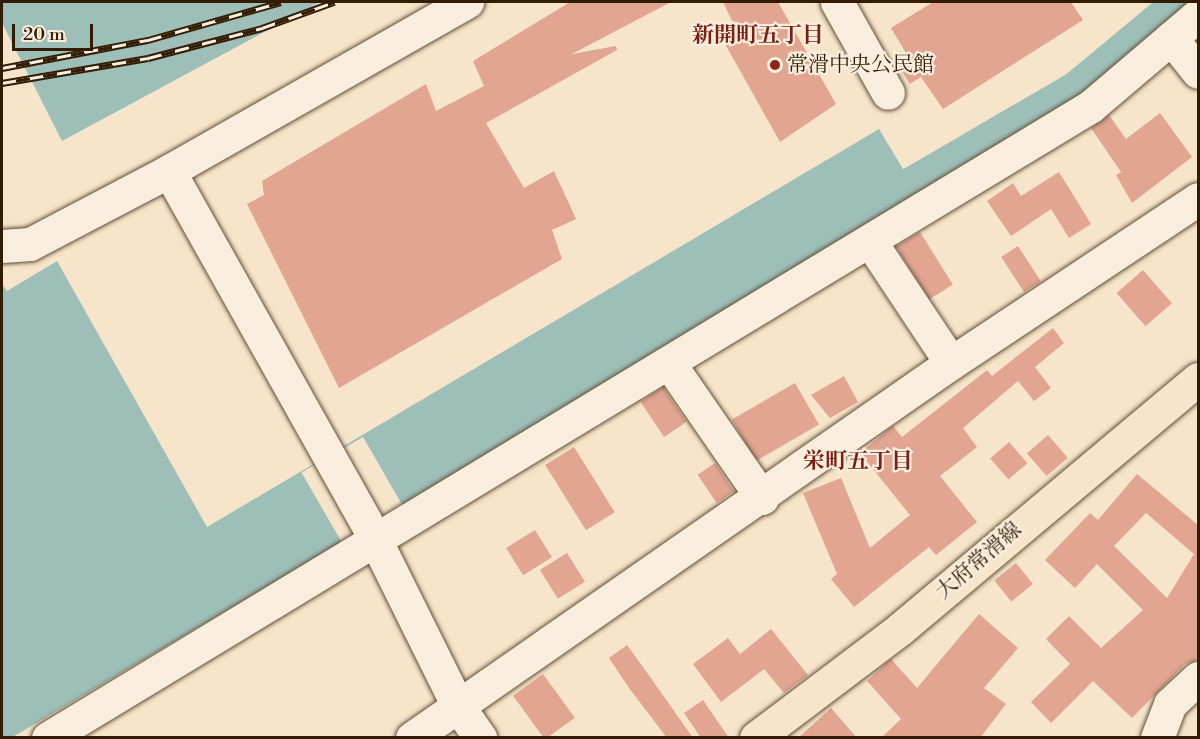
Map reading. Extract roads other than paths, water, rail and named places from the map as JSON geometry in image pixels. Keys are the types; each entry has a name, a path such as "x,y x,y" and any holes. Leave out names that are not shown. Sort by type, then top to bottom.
{"main road":[{"name":"大府常滑線","path":"756,738 900,629 1198,379"}],"street":[{"path":"2,246 30,244 169,171 467,2"},
{"path":"837,2 888,93"},
{"path":"48,738 374,535 669,363 1091,106 1198,15"},
{"path":"1171,38 1198,72"},
{"path":"169,171 374,535 458,706 480,738"},
{"path":"412,738 762,498 951,363 1198,199"},
{"path":"870,242 951,363"},
{"path":"669,363 762,498"},
{"path":"1157,738 1170,704 1198,678"}],"water":[{"path":"2,2 320,2 62,141 2,23"},
{"path":"879,129 918,194 403,506 11,738 2,737 2,284 7,291 57,261 207,527"}],"waterway":[{"path":"878,200 1074,86 1175,2"}],"railway":[{"path":"2,68 148,40 281,2"},
{"path":"2,83 148,58 262,28 334,2"}],"place":[{"name":"常滑中央公民館","path":"775,65"}],"district":[{"name":"新開町五丁目","path":"758,36"},
{"name":"栄町五丁目","path":"858,462"}]}
